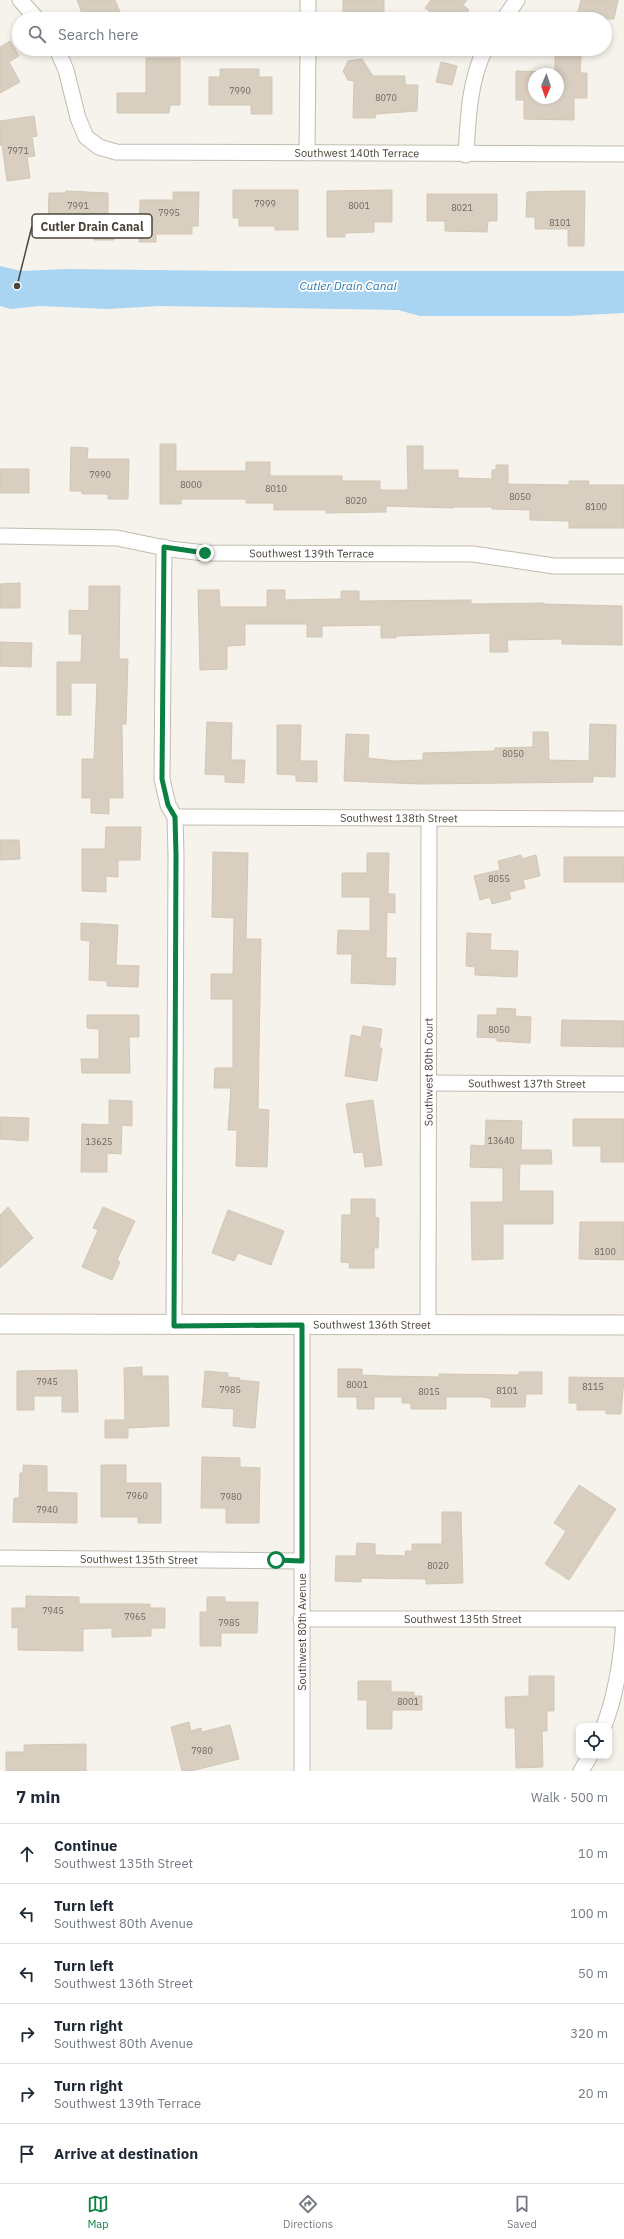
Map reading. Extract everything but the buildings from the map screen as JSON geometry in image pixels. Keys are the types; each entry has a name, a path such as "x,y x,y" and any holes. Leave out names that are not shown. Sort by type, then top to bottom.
{"street":[{"path":"20,0 31,12"},
{"path":"308,0 308,12"},
{"path":"509,12 517,0"},
{"name":"Southwest 140th Terrace","path":"60,56 72,87 82,130 91,143 108,150 126,153 466,155 624,154"},
{"path":"307,153 308,56"},
{"path":"466,155 470,99 478,66 482,56"},
{"name":"Southwest 139th Terrace","path":"0,536 102,537 205,553 473,554 549,566 624,566"},
{"path":"164,547 162,779 168,805 175,817 174,1326"},
{"name":"Southwest 138th Street","path":"175,817 624,819"},
{"name":"Southwest 80th Court","path":"428,1326 430,819"},
{"name":"Southwest 137th Street","path":"429,1083 624,1084"},
{"name":"Southwest 136th Street","path":"0,1324 174,1326 624,1325"},
{"name":"Southwest 80th Avenue","path":"302,1325 302,1771"},
{"name":"Southwest 135th Street","path":"0,1558 302,1561"},
{"name":"Southwest 135th Street","path":"301,1619 624,1619"},
{"path":"605,1723 618,1673 624,1619"},
{"path":"580,1771 588,1759"}],"water":[{"path":"0,266 21,271 66,269 235,271 624,271 624,313 568,316 420,316 398,310 159,306 108,309 40,306 10,309 0,306"}],"place":[{"name":"Cutler Drain Canal","path":"17,286"}],"route":[{"path":"205,553 189,552 164,547 162,779 163,792 175,817 176,855 174,1326 302,1325 302,1561 276,1560"}]}
